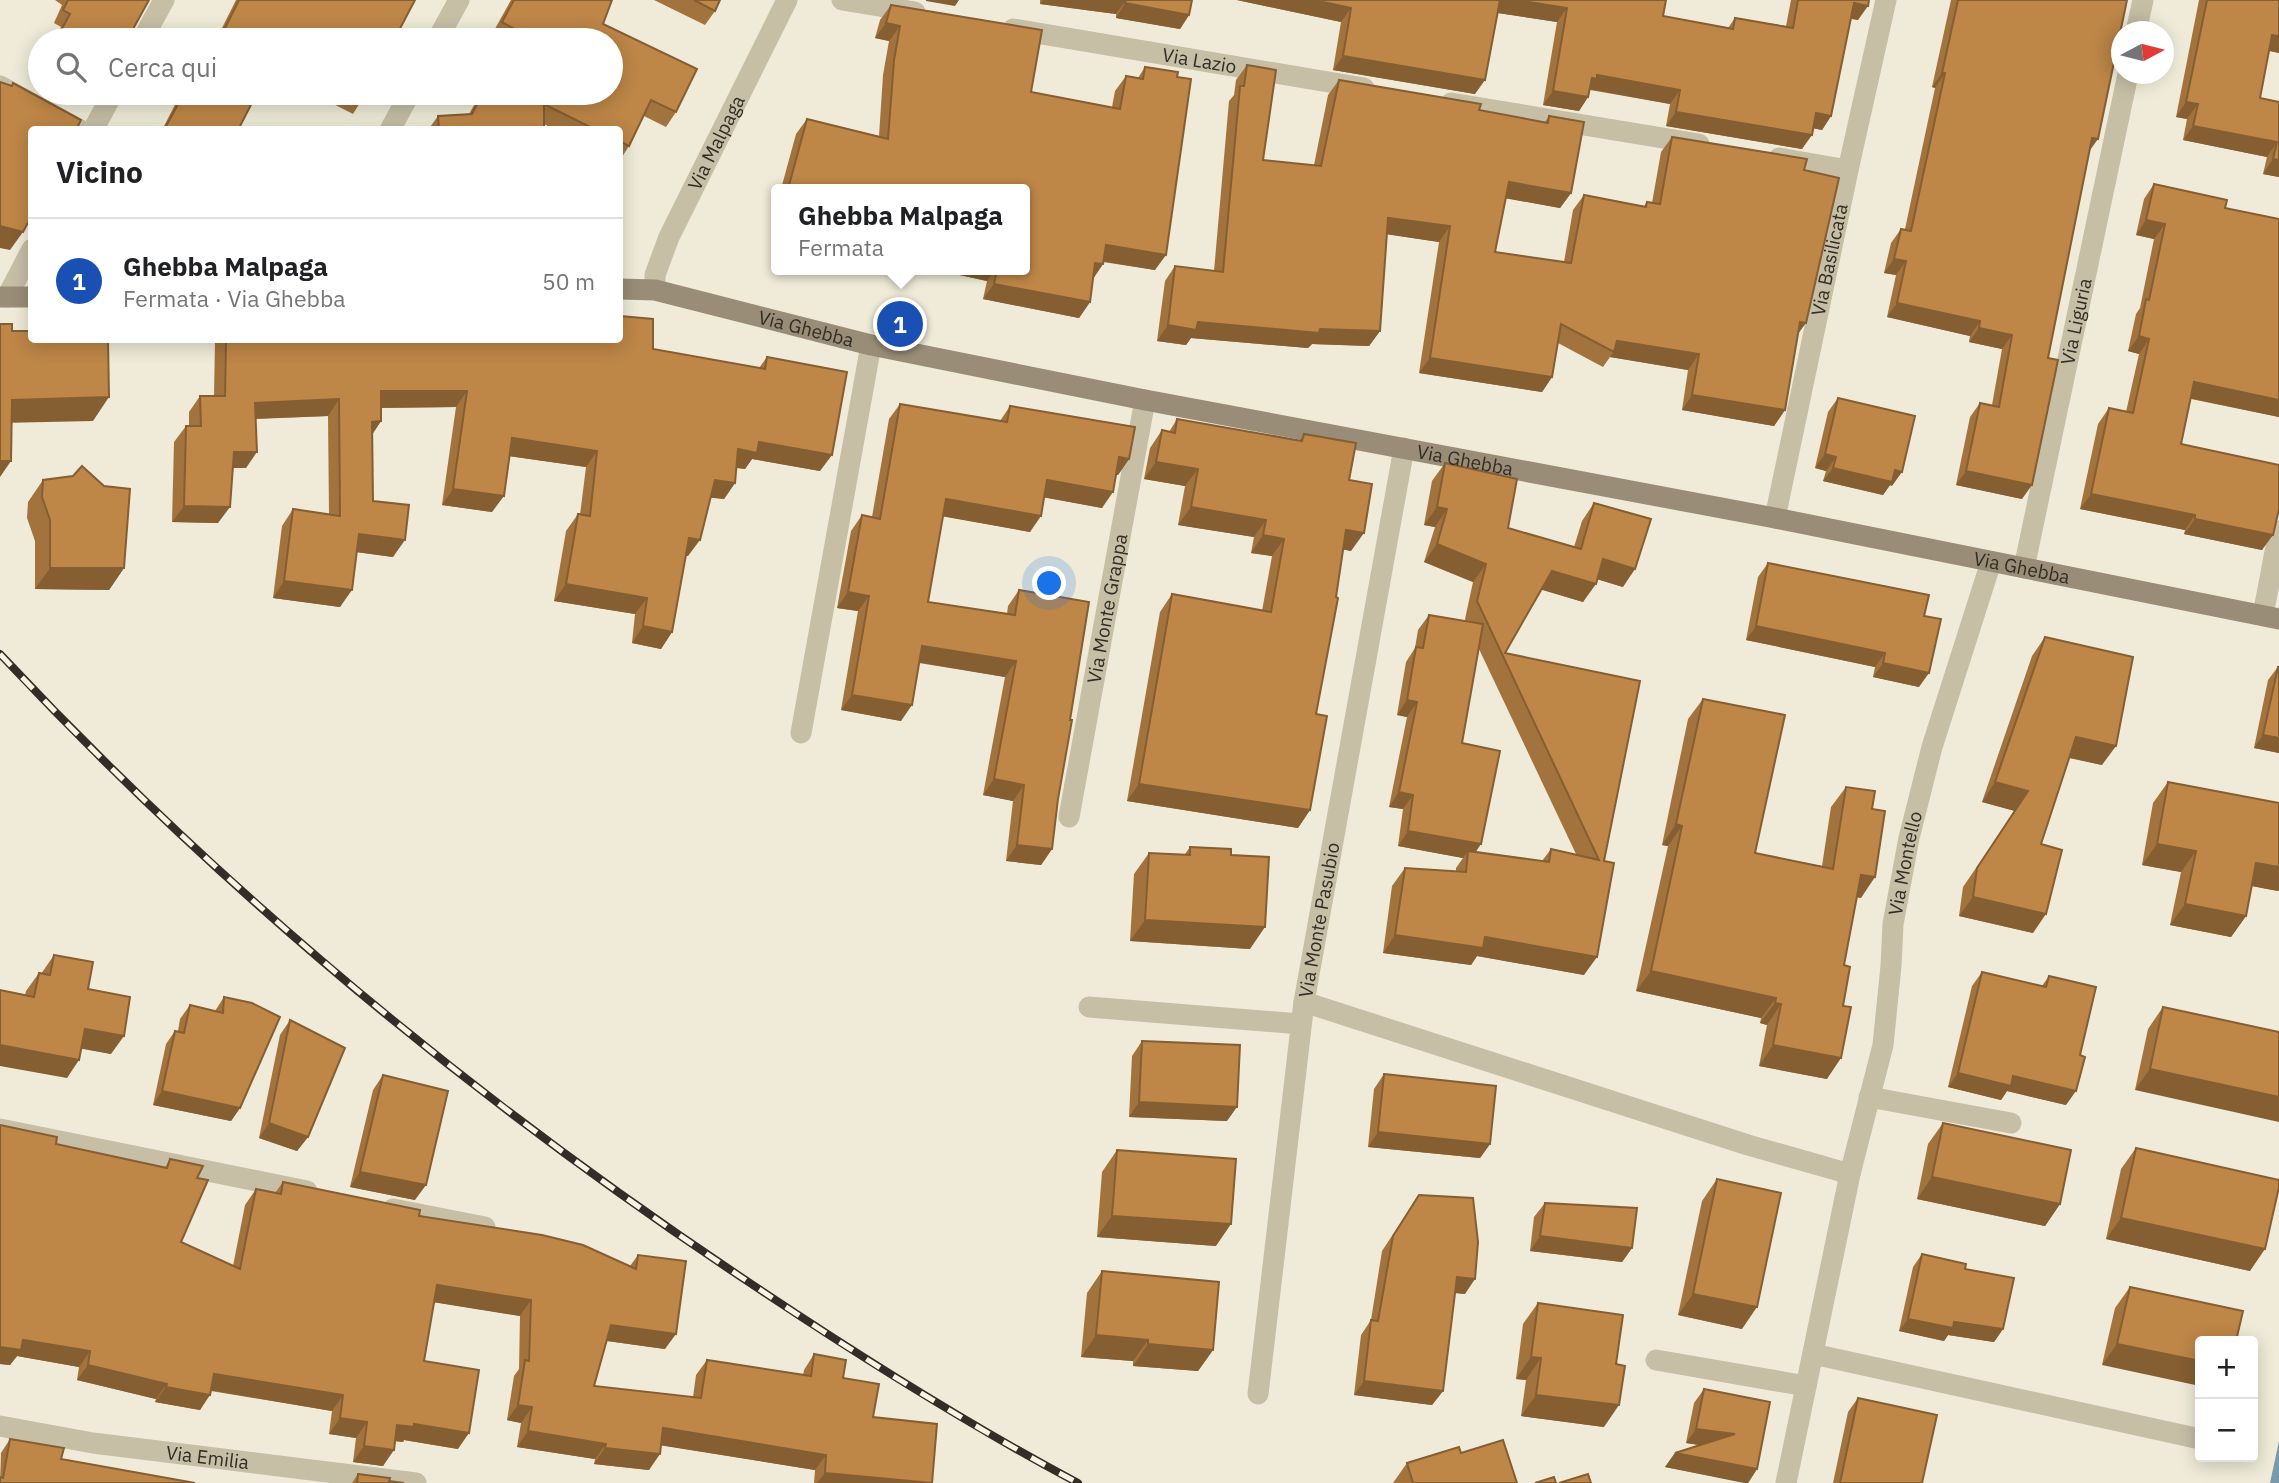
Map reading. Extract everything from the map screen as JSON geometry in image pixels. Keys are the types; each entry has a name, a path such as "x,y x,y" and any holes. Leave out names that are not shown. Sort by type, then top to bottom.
{"street":[{"path":"149,28 164,0"},
{"path":"444,28 459,0"},
{"name":"Via Malpaga","path":"655,290 655,275 669,237 787,0"},
{"path":"842,0 938,16"},
{"name":"Via Basilicata","path":"1775,518 1886,0"},
{"path":"2138,21 2143,0"},
{"name":"Via Lazio","path":"993,26 1379,91"},
{"name":"Via Liguria","path":"2024,568 2126,84"},
{"path":"0,86 28,101"},
{"path":"1434,100 1724,149"},
{"path":"35,105 73,126"},
{"path":"95,126 107,105"},
{"path":"392,126 404,105"},
{"path":"1765,156 1848,170"},
{"path":"3,297 28,256"},
{"name":"Via Ghebba","path":"623,289 655,290 871,345 1145,400 1775,518 2271,617"},
{"path":"3,297 28,297"},
{"path":"801,733 871,345"},
{"name":"Via Monte Grappa","path":"1069,817 1145,400"},
{"name":"Via Monte Pasubio","path":"1258,1394 1304,1002 1404,448"},
{"path":"2271,617 2279,531"},
{"name":"Via Montello","path":"1786,1483 1850,1174 1883,1045 1893,924 1909,838 1932,747 1992,562"},
{"path":"1304,1002 1748,1145 1850,1174"},
{"path":"1089,1006 1301,1024"},
{"path":"1869,1097 2011,1123"},
{"path":"0,1129 324,1195"},
{"path":"377,1206 499,1230"},
{"path":"1813,1354 2195,1438"},
{"path":"1656,1360 1806,1386"},
{"name":"Via Emilia","path":"0,1426 93,1443 416,1483"}],"water":[{"path":"2279,1441 2279,1483 2270,1483"}],"building":[{"path":"68,0 149,0 134,28 62,28 70,14 63,10"},
{"path":"239,0 415,0 400,28 225,28"},
{"path":"514,0 612,0 603,24 611,28 512,28 502,22"},
{"path":"694,0 720,0 715,11"},
{"path":"1126,0 1192,0 1189,15 1125,3"},
{"path":"1314,0 1500,0 1485,80 1343,56 1351,8"},
{"path":"1516,0 1666,0 1663,16 1733,29 1735,18 1793,28 1798,0 1869,0 1868,6 1854,3 1831,116 1816,113 1812,135 1676,112 1680,90 1597,75 1597,79 1592,78 1588,97 1553,91 1567,8"},
{"path":"1958,0 2127,0 2123,21 2111,21 2111,77 2098,139 2092,138 2048,358 2058,360 2032,485 1966,471 1980,403 1999,407 2012,335 1979,328 1980,321 1897,303 1906,261 1894,259 1901,229 1911,231 1945,73 1942,73"},
{"path":"2207,0 2279,0 2279,36 2272,35 2260,98 2279,102 2279,160 2273,159 2277,142 2193,126 2198,104 2186,102"},
{"path":"891,5 1042,30 1031,92 1120,109 1126,76 1143,79 1145,67 1178,72 1177,77 1191,79 1166,255 1106,245 1103,264 1095,263 1090,302 994,284 996,275 1030,275 1030,184 789,184 807,119 888,139 894,60 900,26 886,23"},
{"path":"623,34 697,69 676,112 651,100 629,146 623,143 623,126 588,126 546,105 623,105"},
{"path":"1247,65 1276,70 1263,160 1321,166 1339,80 1481,104 1479,110 1548,123 1549,116 1584,122 1571,193 1509,182 1495,252 1571,263 1584,195 1646,207 1647,202 1660,204 1672,137 1807,159 1804,170 1839,178 1806,323 1800,322 1785,410 1692,395 1699,354 1617,341 1614,352 1561,324 1552,377 1430,358 1450,226 1388,218 1380,331 1320,329 1319,333 1198,322 1196,330 1168,325 1175,266 1223,272 1240,86 1244,86"},
{"path":"0,82 12,86 13,83 28,91 28,105 53,105 81,120 78,126 28,126 28,223 23,232 0,226"},
{"path":"178,105 251,105 240,126 166,126"},
{"path":"477,105 544,105 544,126 439,126 438,116 472,114"},
{"path":"2154,184 2227,200 2225,208 2279,219 2279,400 2194,382 2181,444 2279,465 2279,509 2273,535 2195,519 2195,515 2091,494 2109,408 2133,413 2149,339 2139,336 2165,224 2146,220"},
{"path":"623,316 653,319 653,349 765,369 767,357 847,372 832,455 759,442 757,453 738,449 735,483 715,480 700,540 689,538 672,632 643,626 647,598 566,584 578,514 590,516 597,451 512,438 504,496 453,489 467,391 381,391 381,421 372,422 373,501 409,505 405,540 359,534 352,590 284,581 293,509 340,516 339,399 255,403 257,452 234,452 230,507 184,506 186,426 201,426 200,396 225,396 226,343 623,343"},
{"path":"0,324 12,324 12,331 28,331 28,343 108,343 109,397 12,400 11,461 0,461"},
{"path":"1838,398 1915,416 1902,472 1895,470 1892,482 1833,468 1836,457 1825,454"},
{"path":"900,404 1007,422 1010,406 1135,427 1129,459 1119,457 1113,492 1047,480 1041,516 946,499 928,602 1015,615 1019,590 1089,602 1052,849 1017,845 1024,785 994,779 1016,661 922,646 912,705 852,695 869,596 848,592 862,515 880,519"},
{"path":"1177,419 1302,441 1304,434 1356,443 1349,480 1372,484 1364,533 1346,530 1336,597 1338,598 1316,714 1327,716 1310,810 1139,784 1172,594 1271,612 1284,539 1263,535 1266,520 1191,507 1198,469 1156,462 1162,430 1175,433"},
{"path":"1445,463 1517,479 1508,528 1581,549 1594,503 1651,519 1635,569 1603,559 1596,584 1552,571 1505,653 1640,681 1604,861 1614,863 1597,957 1485,937 1483,948 1395,935 1405,868 1466,872 1468,851 1549,862 1551,849 1599,860 1477,601 1486,564 1437,544 1447,509 1437,507"},
{"path":"82,466 104,486 130,489 124,568 50,568 50,520 42,497 43,480 73,476"},
{"path":"1768,563 1929,595 1924,616 1941,619 1929,673 1883,663 1885,653 1756,626"},
{"path":"1429,615 1483,624 1462,743 1500,751 1481,844 1408,831 1413,795 1399,792 1417,702 1407,700 1416,647 1423,648"},
{"path":"2045,637 2133,657 2116,746 2076,737 2041,844 2062,850 2046,914 1973,897 1977,868 2028,791 1995,782"},
{"path":"2279,667 2279,738 2263,735"},
{"path":"1703,699 1785,715 1755,853 1833,869 1846,787 1875,791 1872,809 1885,811 1875,877 1861,875 1844,965 1850,967 1843,1006 1851,1007 1841,1058 1773,1045 1781,1004 1775,1003 1776,998 1651,971 1682,826 1676,824"},
{"path":"2168,782 2279,803 2279,867 2256,863 2246,916 2185,904 2196,851 2157,844"},
{"path":"1190,847 1231,849 1231,855 1269,857 1265,927 1145,920 1149,853 1190,855"},
{"path":"54,955 93,962 88,989 130,997 124,1036 85,1029 79,1060 0,1045 0,990 34,997 39,973 50,975"},
{"path":"1982,972 2046,987 2049,976 2096,987 2080,1055 2085,1057 2076,1091 2013,1076 2011,1086 1958,1073"},
{"path":"224,997 252,1003 280,1017 240,1108 162,1091 175,1031 184,1033 190,1005 223,1013"},
{"path":"2163,1007 2279,1032 2279,1097 2150,1069"},
{"path":"290,1020 345,1048 308,1137 269,1123"},
{"path":"1142,1041 1240,1045 1237,1107 1139,1102"},
{"path":"1384,1074 1496,1086 1490,1144 1378,1132"},
{"path":"383,1075 448,1091 426,1185 360,1172"},
{"path":"1943,1123 2071,1150 2060,1204 1932,1177"},
{"path":"0,1125 57,1137 56,1144 167,1168 170,1159 203,1166 197,1178 208,1180 181,1242 240,1269 256,1189 281,1194 283,1182 420,1210 419,1216 542,1235 583,1245 636,1269 638,1255 686,1261 676,1334 611,1325 594,1386 701,1398 707,1360 811,1376 814,1354 846,1360 843,1378 879,1384 873,1417 937,1424 932,1483 825,1473 826,1455 663,1428 660,1454 605,1448 606,1444 528,1431 532,1407 518,1405 525,1360 529,1361 531,1300 437,1285 424,1361 479,1370 469,1433 414,1424 414,1427 397,1425 394,1450 364,1446 367,1422 340,1418 343,1395 214,1374 210,1395 166,1387 167,1384 88,1365 90,1351 23,1340 21,1350 0,1347"},
{"path":"2136,1148 2279,1180 2265,1249 2121,1218"},
{"path":"1117,1150 1236,1159 1231,1224 1112,1216"},
{"path":"1717,1179 1781,1193 1757,1307 1693,1294"},
{"path":"1419,1195 1473,1198 1478,1242 1475,1279 1457,1277 1443,1391 1364,1381 1371,1320 1378,1321 1393,1236"},
{"path":"1545,1203 1637,1208 1632,1248 1540,1236"},
{"path":"1922,1254 1966,1264 1965,1269 2014,1278 2003,1329 1954,1322 1953,1328 1908,1319"},
{"path":"1102,1271 1219,1282 1213,1350 1148,1344 1148,1340 1096,1335"},
{"path":"2130,1287 2243,1311 2237,1336 2195,1336 2195,1360 2117,1344"},
{"path":"1538,1303 1623,1315 1616,1364 1625,1366 1619,1405 1536,1395 1541,1358 1531,1357"},
{"path":"1704,1389 1770,1402 1757,1469 1675,1453 1735,1434 1696,1429"},
{"path":"1858,1398 1937,1415 1922,1483 1840,1483"},
{"path":"10,1439 64,1448 61,1459 195,1483 0,1483"},
{"path":"1503,1440 1517,1483 1413,1483 1407,1463 1459,1447 1461,1453"},
{"path":"358,1474 390,1478 389,1481 404,1483 357,1483"},
{"path":"1588,1474 1591,1483 1559,1483"},
{"path":"1554,1477 1556,1483 1535,1483"}],"railway":[{"path":"0,654 85,742 173,827 264,910 452,1068 649,1214 790,1310 953,1412 1078,1483"}],"place":[{"name":"Ghebba Malpaga","path":"900,324"}]}
